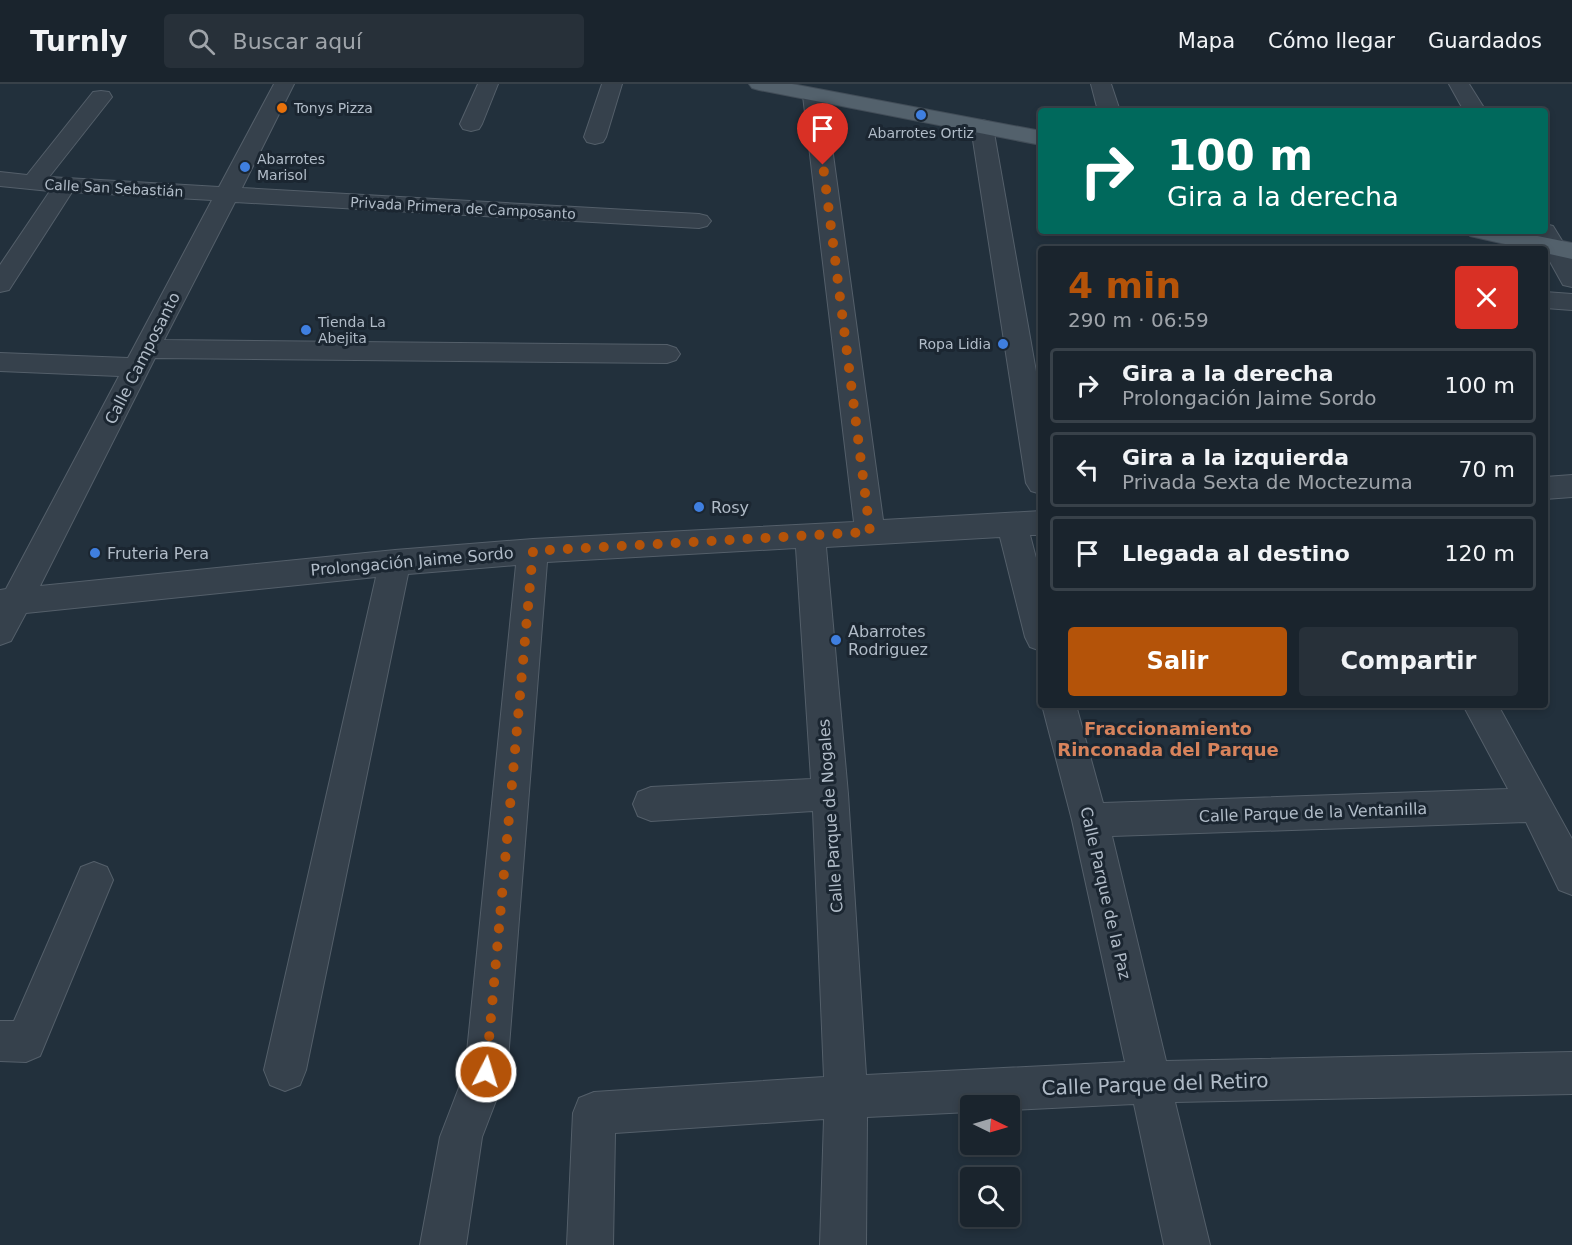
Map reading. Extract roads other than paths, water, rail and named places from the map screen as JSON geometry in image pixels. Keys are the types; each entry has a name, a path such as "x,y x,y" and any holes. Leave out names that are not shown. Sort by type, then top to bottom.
{"main road":[{"path":"759,84 1038,137"},
{"path":"1498,234 1557,243"}],"street":[{"name":"Calle Camposanto","path":"0,632 8,603 142,358 284,84"},
{"path":"471,124 488,84"},
{"path":"595,137 612,84"},
{"path":"1101,84 1108,108"},
{"path":"1459,84 1473,108"},
{"path":"814,96 870,532"},
{"path":"32,183 102,97"},
{"path":"982,127 1038,465"},
{"name":"Calle San Sebastián","path":"0,179 32,183 227,194"},
{"path":"0,284 64,185"},
{"name":"Privada Primera de Camposanto","path":"227,194 699,221"},
{"path":"1557,243 1572,279"},
{"path":"1548,300 1572,302"},
{"path":"0,362 142,358 668,354"},
{"path":"1548,488 1572,486"},
{"path":"1026,524 1038,614"},
{"name":"Prolongación Jaime Sordo","path":"8,603 395,562 533,551 1026,524"},
{"name":"Calle Parque de Nogales","path":"810,536 830,794 846,1097 843,1245"},
{"path":"443,1245 461,1137 486,1072 533,551"},
{"path":"285,1070 395,562"},
{"name":"Calle Parque de la Paz","path":"1060,708 1090,820 1187,1245"},
{"path":"1482,708 1536,805 1572,877"},
{"path":"651,804 830,794"},
{"name":"Calle Parque de la Ventanilla","path":"1090,820 1536,805"},
{"path":"0,1041 26,1042 94,880"},
{"name":"Calle Parque del Retiro","path":"590,1245 594,1113 846,1097 1150,1082 1572,1073"}],"place":[{"name":"Tonys Pizza","path":"282,108"},
{"name":"Abarrotes Ortiz","path":"921,115"},
{"name":"Abarrotes Marisol","path":"245,167"},
{"name":"Tienda La Abejita","path":"306,330"},
{"name":"Ropa Lidia","path":"1003,344"},
{"name":"Rosy","path":"699,507"},
{"name":"Fruteria Pera","path":"95,553"},
{"name":"Abarrotes Rodriguez","path":"836,640"}],"district":[{"name":"Fraccionamiento Rinconada del Parque","path":"1168,739"}]}
